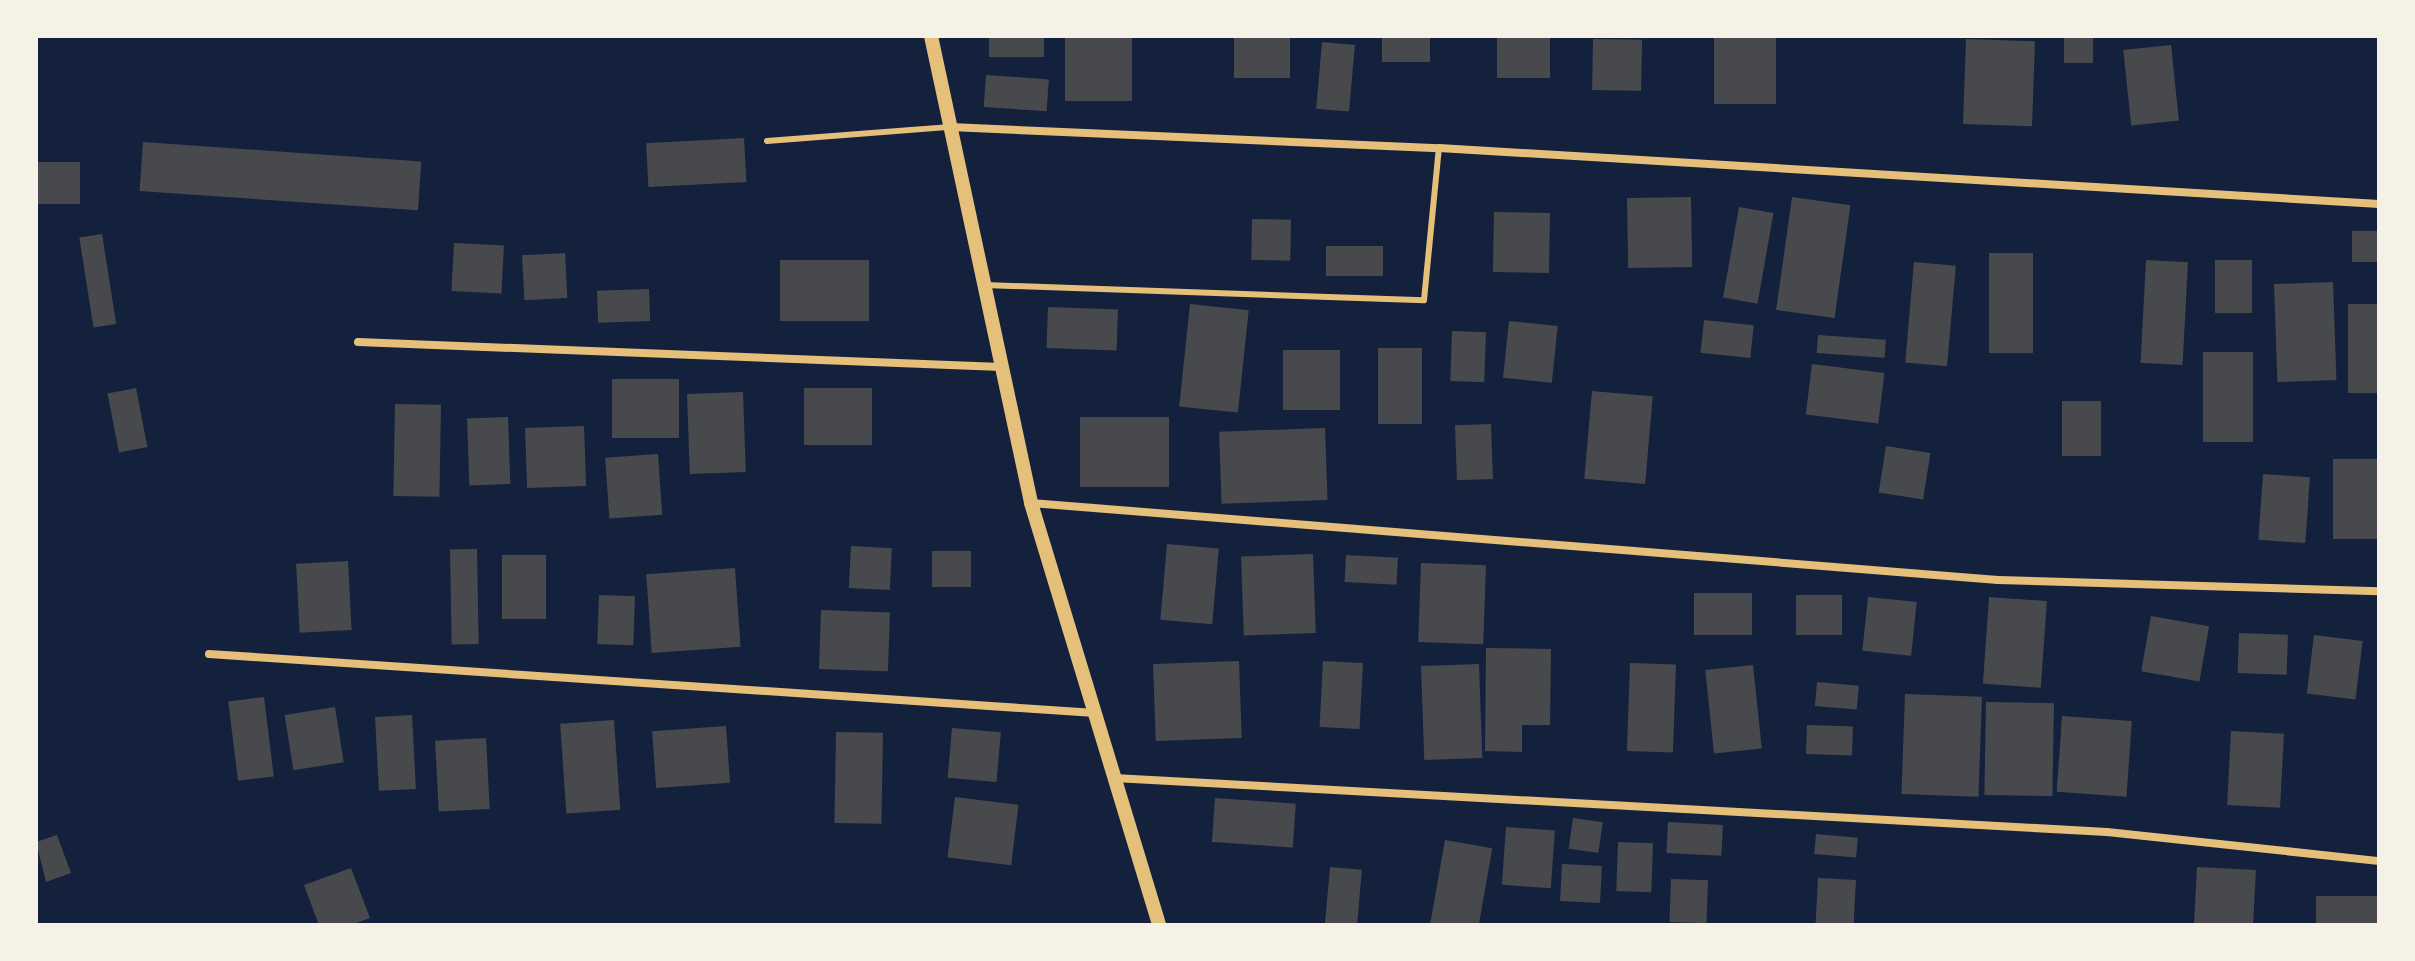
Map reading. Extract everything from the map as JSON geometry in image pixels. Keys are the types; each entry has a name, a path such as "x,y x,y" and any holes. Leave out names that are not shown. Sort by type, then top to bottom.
{"street":[{"path":"931,36 1031,503 1159,925"},
{"path":"950,127 1439,148 2379,204"},
{"path":"358,342 1002,367"},
{"path":"1031,503 1998,580 2379,591"},
{"path":"209,654 1095,713"},
{"path":"1114,778 2107,832 2379,861"}],"lane":[{"path":"767,141 950,127"},
{"path":"985,285 1424,300 1439,148"}],"building":[{"path":"989,36 1044,36 1044,57 989,57"},
{"path":"1065,36 1132,36 1132,101 1065,101"},
{"path":"1234,36 1290,36 1290,78 1234,78"},
{"path":"1382,36 1430,36 1430,62 1382,62"},
{"path":"1497,36 1550,36 1550,78 1497,78"},
{"path":"1714,36 1776,36 1776,104 1714,104"},
{"path":"2064,36 2093,36 2093,63 2064,63"},
{"path":"1593,39 1642,40 1641,91 1592,90"},
{"path":"1966,39 2035,41 2032,126 1963,124"},
{"path":"1322,42 1355,45 1349,112 1316,109"},
{"path":"2171,45 2179,121 2131,126 2123,50"},
{"path":"986,75 1049,79 1047,111 984,107"},
{"path":"744,138 746,182 648,187 646,143"},
{"path":"143,142 421,161 418,210 140,191"},
{"path":"36,162 80,162 80,204 36,204"},
{"path":"1691,197 1692,267 1628,268 1627,198"},
{"path":"1792,197 1850,205 1835,318 1776,310"},
{"path":"1739,207 1773,213 1757,304 1723,298"},
{"path":"1494,212 1550,213 1549,273 1493,272"},
{"path":"1252,219 1291,220 1290,261 1251,260"},
{"path":"2352,231 2379,231 2379,262 2352,262"},
{"path":"102,234 116,324 94,327 79,238"},
{"path":"454,243 504,246 501,294 451,291"},
{"path":"1326,246 1383,246 1383,276 1326,276"},
{"path":"565,253 567,298 524,300 522,255"},
{"path":"1989,253 2033,253 2033,353 1989,353"},
{"path":"780,260 869,260 869,321 780,321"},
{"path":"2146,260 2188,262 2183,365 2141,363"},
{"path":"2215,260 2252,260 2252,313 2215,313"},
{"path":"1914,262 1956,266 1947,366 1905,363"},
{"path":"2333,282 2336,380 2277,382 2274,284"},
{"path":"649,289 650,321 598,323 597,291"},
{"path":"1190,304 1249,310 1238,413 1179,406"},
{"path":"2348,304 2379,304 2379,393 2348,393"},
{"path":"1048,307 1118,309 1117,350 1047,348"},
{"path":"1704,320 1754,325 1750,358 1701,353"},
{"path":"1509,321 1558,326 1552,383 1503,378"},
{"path":"1452,331 1486,332 1484,382 1450,381"},
{"path":"1818,335 1886,340 1885,358 1817,353"},
{"path":"1378,348 1422,348 1422,424 1378,424"},
{"path":"1283,350 1340,350 1340,410 1283,410"},
{"path":"2203,352 2253,352 2253,442 2203,442"},
{"path":"1812,364 1884,373 1878,424 1806,415"},
{"path":"612,379 679,379 679,438 612,438"},
{"path":"136,388 147,447 119,452 108,394"},
{"path":"804,388 872,388 872,445 804,445"},
{"path":"1592,391 1653,396 1645,484 1584,479"},
{"path":"743,392 746,472 690,474 687,394"},
{"path":"2062,401 2101,401 2101,456 2062,456"},
{"path":"395,404 441,405 439,497 393,496"},
{"path":"508,417 510,484 469,485 467,418"},
{"path":"1080,417 1169,417 1169,487 1080,487"},
{"path":"1491,424 1493,479 1457,480 1455,425"},
{"path":"584,426 586,486 527,488 525,428"},
{"path":"1325,428 1328,500 1222,504 1219,432"},
{"path":"1886,446 1930,453 1923,499 1879,492"},
{"path":"658,454 662,515 609,519 605,458"},
{"path":"2333,459 2377,459 2377,539 2333,539"},
{"path":"2263,474 2310,477 2305,543 2258,540"},
{"path":"1167,544 1219,549 1212,624 1160,620"},
{"path":"851,546 892,548 890,590 849,588"},
{"path":"450,549 477,549 479,644 452,644"},
{"path":"932,551 971,551 971,587 932,587"},
{"path":"1313,554 1316,633 1244,635 1241,557"},
{"path":"502,555 546,555 546,619 502,619"},
{"path":"1346,555 1398,558 1397,585 1345,582"},
{"path":"348,561 352,630 300,633 296,564"},
{"path":"1421,563 1486,565 1483,644 1418,642"},
{"path":"735,568 741,647 652,653 646,574"},
{"path":"1694,593 1752,593 1752,635 1694,635"},
{"path":"599,595 635,596 633,645 597,644"},
{"path":"1796,595 1842,595 1842,635 1796,635"},
{"path":"1868,597 1917,602 1911,656 1862,651"},
{"path":"1989,597 2047,601 2041,688 1983,684"},
{"path":"821,610 890,612 888,671 819,669"},
{"path":"2151,616 2209,626 2199,681 2141,671"},
{"path":"2239,633 2288,635 2287,675 2238,673"},
{"path":"2314,635 2363,641 2355,700 2307,694"},
{"path":"1486,648 1551,649 1550,725 1522,725 1522,752 1485,751"},
{"path":"1239,661 1242,738 1156,741 1153,664"},
{"path":"1323,661 1363,663 1359,729 1320,727"},
{"path":"1630,663 1676,665 1673,753 1627,751"},
{"path":"1479,664 1482,758 1424,760 1421,666"},
{"path":"1753,665 1762,749 1714,754 1705,670"},
{"path":"1817,682 1859,686 1857,710 1815,706"},
{"path":"1905,694 1982,697 1978,797 1902,794"},
{"path":"264,697 274,776 238,781 228,701"},
{"path":"1986,702 2054,703 2052,796 1984,795"},
{"path":"335,707 344,762 293,770 285,715"},
{"path":"412,715 416,789 379,791 375,717"},
{"path":"2062,716 2132,721 2127,797 2057,792"},
{"path":"614,720 620,810 566,814 560,724"},
{"path":"1807,725 1853,727 1852,756 1806,754"},
{"path":"726,726 730,783 656,788 652,731"},
{"path":"952,728 1001,732 996,782 948,778"},
{"path":"2231,731 2284,734 2280,808 2227,805"},
{"path":"836,732 883,733 881,824 834,823"},
{"path":"486,738 490,809 439,812 435,741"},
{"path":"955,797 1019,805 1011,865 948,858"},
{"path":"1215,798 1296,804 1293,848 1212,842"},
{"path":"1573,818 1603,822 1598,853 1569,849"},
{"path":"1668,822 1723,825 1721,856 1666,853"},
{"path":"1506,827 1555,830 1551,888 1502,885"},
{"path":"1816,834 1858,838 1856,858 1814,854"},
{"path":"57,835 71,873 46,882 36,842"},
{"path":"1445,840 1492,848 1479,925 1430,925"},
{"path":"1618,842 1653,843 1651,892 1616,891"},
{"path":"1562,864 1602,866 1600,903 1560,901"},
{"path":"1330,867 1362,870 1357,925 1325,925"},
{"path":"2197,867 2256,870 2253,925 2194,925"},
{"path":"351,868 370,918 351,925 319,925 304,885"},
{"path":"1818,878 1856,880 1854,925 1816,925"},
{"path":"1671,879 1708,880 1706,923 1669,922"},
{"path":"2316,896 2379,896 2379,925 2316,925"}]}
